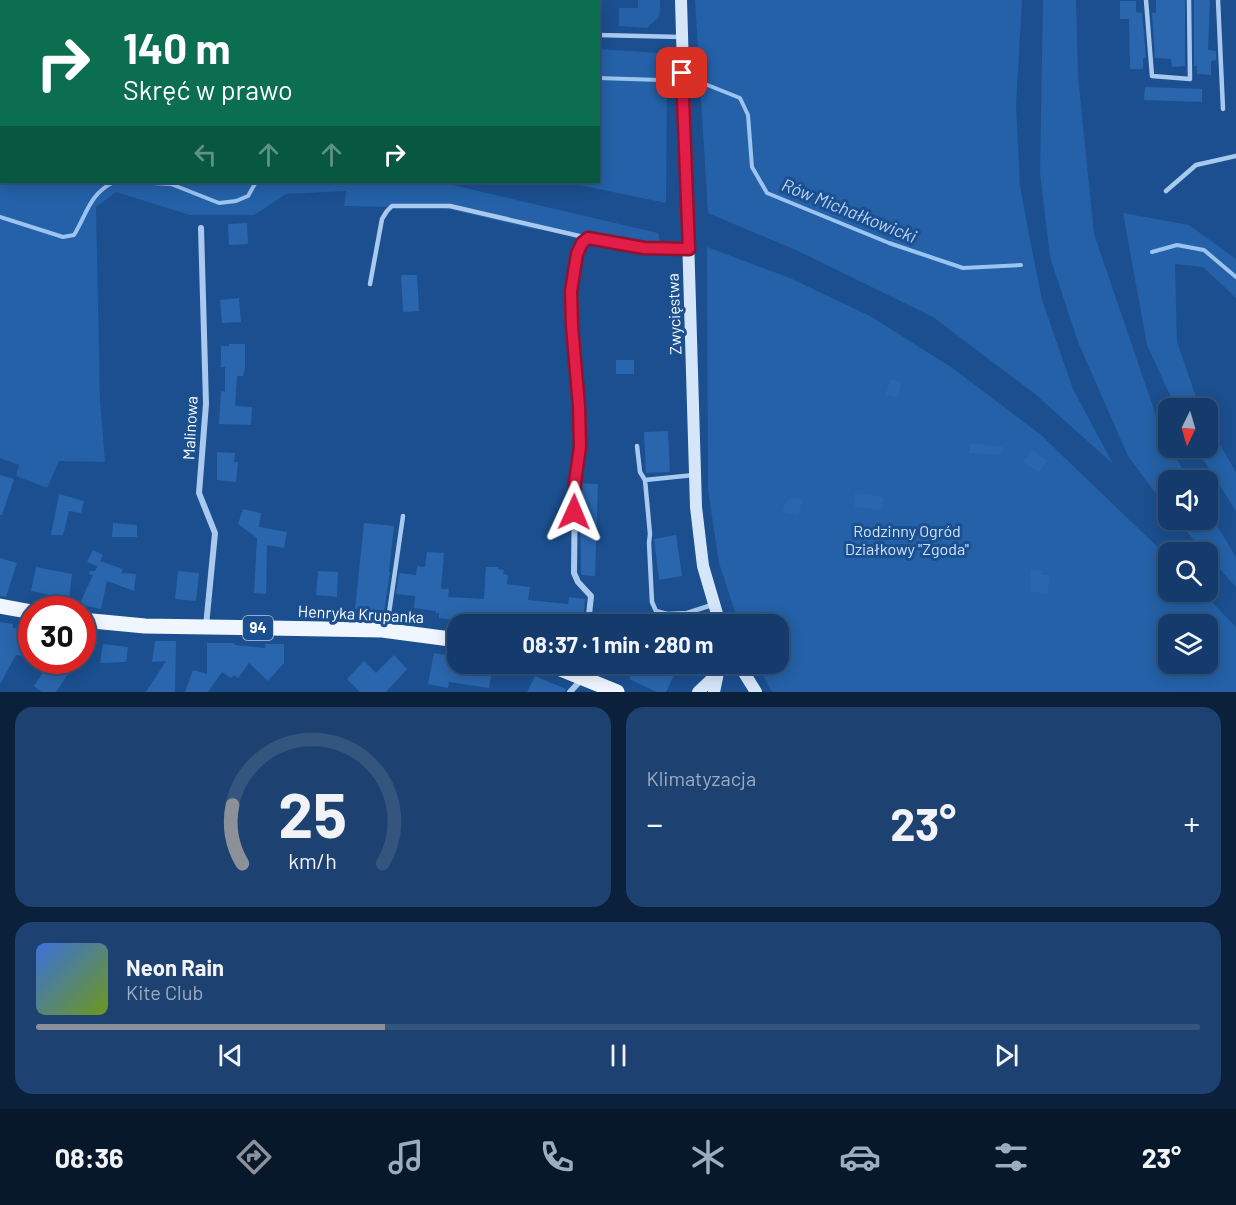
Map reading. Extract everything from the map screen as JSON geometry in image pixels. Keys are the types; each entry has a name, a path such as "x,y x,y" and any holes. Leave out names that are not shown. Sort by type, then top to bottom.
{"main road":[{"name":"Zwycięstwa","path":"681,0 695,475 702,554 718,614"},
{"path":"0,606 18,609"},
{"name":"Henryka Krupanka","path":"96,621 145,626 387,630 447,638"},
{"path":"584,674 617,692"},
{"path":"698,692 714,674"},
{"path":"714,692 717,674"},
{"path":"744,674 756,692"},
{"path":"745,692 747,679"}],"street":[{"name":"Malinowa","path":"201,228 206,404 199,493 215,533 206,627"},
{"path":"575,482 574,573 578,582 591,596 589,614"},
{"path":"570,692 577,674"}],"lane":[{"path":"1146,0 1152,76 1190,79 1189,0"},
{"path":"1218,0 1223,109"},
{"path":"600,35 681,37"},
{"path":"1166,191 1196,165 1236,156"},
{"path":"370,284 382,219 392,206 450,206 588,238 644,248 689,249"},
{"path":"575,482 580,447 571,291 577,254 582,243 588,238"},
{"path":"637,446 640,472 645,480 650,534 652,602 656,611 667,614 687,613 715,604"},
{"path":"645,480 695,475"},
{"path":"387,630 403,516"}],"green space":[{"path":"638,0 660,0 658,18 648,28 619,26 619,8 638,8"},
{"path":"695,0 1022,0 1016,105 1020,186 1031,245 1042,300 1073,389 1113,464 1035,394 933,317 798,251 708,213"},
{"path":"1043,0 1076,0 1078,76 1094,234 1158,421 1158,458 1176,458 1183,470 1158,470 1158,496 1128,456 1078,342 1050,257 1040,173"},
{"path":"600,49 660,53 667,62 666,203 570,183 600,183"},
{"path":"0,183 444,183 658,233 661,245 533,229 444,208 344,206 346,191 286,194 254,215 190,215 116,192 96,207 100,400 105,462 59,461 47,488 16,476 19,465 0,458"},
{"path":"1123,213 1189,225 1236,259 1236,298 1203,267 1175,264 1177,342 1197,398 1171,398 1147,345"},
{"name":"Rodzinny Ogród Działkowy \"Zgoda\"","path":"707,247 790,278 870,316 951,367 1041,435 1158,547 1158,602 1212,602 1236,627 1236,692 772,692 763,674 789,674 789,614 736,614 719,563 708,490"},
{"path":"1218,441 1236,472 1236,511 1218,483 1218,470 1210,470 1202,458 1218,458"},
{"path":"1218,527 1236,557 1236,587 1218,567 1218,542 1196,542 1185,530 1218,530"}],"building":[{"path":"1156,0 1185,0 1185,66 1172,67 1171,59 1155,58 1152,13 1156,13"},
{"path":"1194,0 1210,0 1208,50 1216,51 1216,60 1211,61 1211,75 1197,74 1197,66 1194,66"},
{"path":"1120,1 1136,1 1136,12 1142,13 1146,58 1143,58 1143,69 1130,69 1129,19 1120,19"},
{"path":"1145,87 1202,89 1202,102 1144,100"},
{"path":"247,223 248,244 229,245 228,224"},
{"path":"401,275 417,275 419,311 403,312"},
{"path":"239,298 241,322 222,323 220,300"},
{"path":"229,344 245,344 245,368 243,376 237,376 235,406 252,407 251,425 219,424 221,391 225,392 225,367 221,367 221,346 229,346"},
{"path":"616,360 634,360 634,374 616,374"},
{"path":"890,379 901,382 898,398 886,395"},
{"path":"668,431 670,472 646,473 644,432"},
{"path":"970,443 1003,447 1002,455 969,453"},
{"path":"1032,450 1047,461 1039,472 1024,462"},
{"path":"217,452 235,453 234,462 238,462 236,482 217,480"},
{"path":"0,475 14,479 2,515 0,515"},
{"path":"580,483 598,484 595,576 581,575"},
{"path":"855,493 884,497 882,510 855,507"},
{"path":"59,494 84,501 81,513 69,511 63,535 51,535"},
{"path":"790,498 802,500 799,515 783,512 784,505"},
{"path":"243,509 261,513 259,527 287,532 284,548 267,545 266,594 254,593 257,538 238,524"},
{"path":"113,523 137,525 137,537 112,537"},
{"path":"364,523 394,526 384,612 355,609"},
{"path":"676,535 682,576 659,580 654,539"},
{"path":"93,550 103,555 100,561 123,569 121,573 136,574 134,591 107,581 101,609 96,608 96,596 83,596 93,575 89,574 90,571 95,571 98,565 87,562"},
{"path":"427,552 444,553 441,589 449,589 448,597 484,599 486,567 498,567 504,570 503,574 508,575 507,584 530,587 528,600 568,604 569,597 585,599 584,614 447,614 447,619 439,618 439,613 436,611 414,608 415,596 396,594 399,573 416,575 417,566 425,567"},
{"path":"0,558 17,563 6,597 0,596"},
{"path":"36,567 72,574 69,596 55,596 31,591"},
{"path":"1031,570 1042,571 1042,575 1049,575 1048,593 1030,592"},
{"path":"178,571 199,573 196,601 175,599"},
{"path":"318,571 338,572 337,597 316,595"},
{"path":"0,622 13,624 13,628 18,629 18,655 16,655 0,684"},
{"path":"155,641 176,641 175,692 146,692 166,661 152,662"},
{"path":"207,643 234,643 235,645 265,648 265,644 284,644 284,663 268,681 249,663 238,678 234,675 231,678 222,672 208,692 185,692 193,670 207,674"},
{"path":"103,644 128,647 126,662 100,663"},
{"path":"434,653 447,655 447,674 491,674 489,688 449,682 448,688 428,684"},
{"path":"394,655 407,669 386,692 360,692 347,679 364,661 376,673"},
{"path":"42,674 68,674 56,692 42,692 34,686"},
{"path":"632,674 674,675 666,692 657,692 629,679"},
{"path":"535,676 566,689 565,692 527,692"}],"waterway":[{"name":"Rów Michałkowicki","path":"600,78 660,80"},
{"name":"Rów Michałkowicki","path":"705,84 740,98 748,115 752,167 767,193 889,243 963,268 1021,265"},
{"name":"Rów Michałkowicki","path":"0,217 63,237 74,235 99,192 112,183"},
{"name":"Rów Michałkowicki","path":"152,183 171,184 219,203 236,201 248,196 255,183"},
{"name":"Rów Michałkowicki","path":"1152,252 1177,245 1204,250 1236,277"}],"route":[{"path":"574,512 580,447 571,291 577,254 582,243 588,238 644,248 689,249 682,73"}]}
